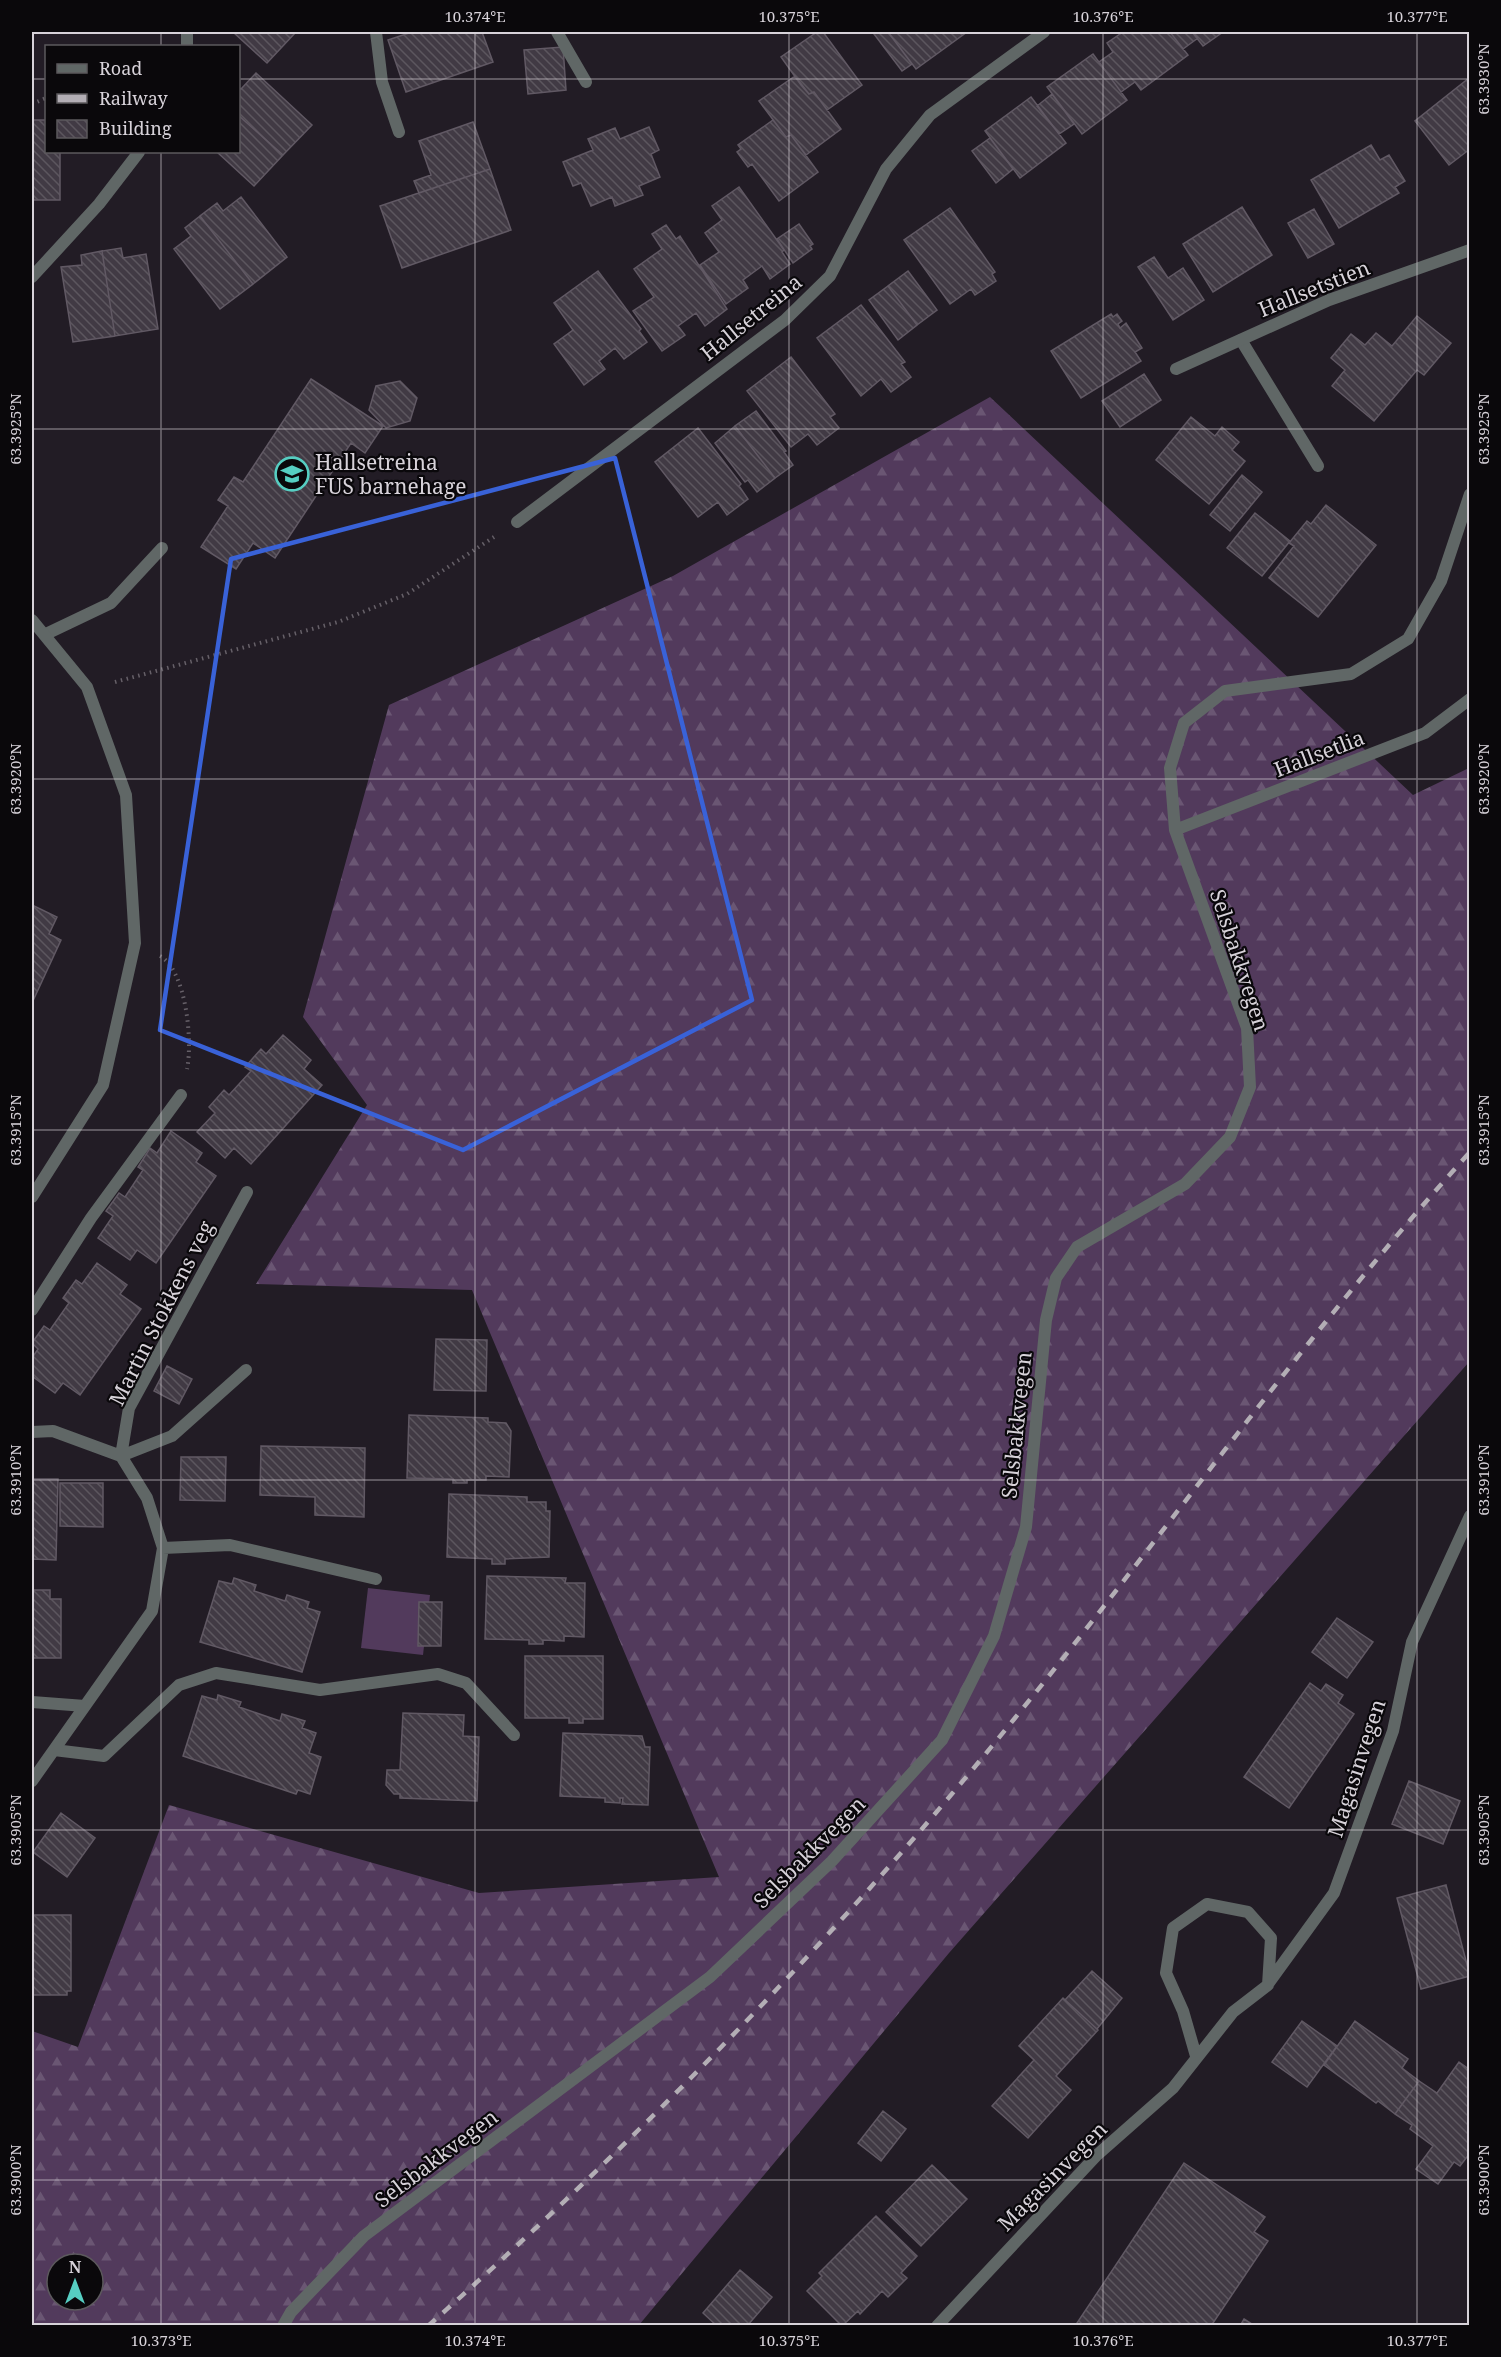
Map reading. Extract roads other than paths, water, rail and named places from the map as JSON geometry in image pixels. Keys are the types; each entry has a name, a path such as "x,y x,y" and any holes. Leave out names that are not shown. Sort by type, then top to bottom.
{"street":[{"path":"376,32 382,82 399,132"},
{"path":"557,32 586,82"},
{"name":"Hallsetreina","path":"517,522 785,320 830,276 886,169 930,116 1044,32"},
{"path":"32,277 99,204 138,153"},
{"name":"Hallsetstien","path":"1176,369 1329,300 1470,250"},
{"path":"1241,340 1318,466"},
{"name":"Selsbakkvegen","path":"283,2325 291,2312 364,2236 710,1977 832,1862 942,1740 994,1636 1026,1527 1046,1320 1056,1278 1077,1247 1185,1184 1230,1137 1250,1087 1247,1028 1175,830 1170,768 1184,723 1225,691 1350,674 1408,639 1441,581 1470,494"},
{"path":"46,634 111,603 162,548"},
{"path":"32,620 46,634 87,687 126,795 135,943 103,1085 32,1197"},
{"name":"Hallsetlia","path":"1175,830 1425,733 1470,699"},
{"path":"32,1310 91,1218 181,1095"},
{"name":"Martin Stokkens veg","path":"121,1456 129,1408 247,1192"},
{"path":"121,1456 172,1436 246,1370"},
{"path":"32,1432 53,1431 121,1456 147,1498 163,1548 152,1611 32,1781"},
{"name":"Magasinvegen","path":"937,2325 1097,2155 1173,2088 1233,2012 1268,1985 1334,1893 1393,1731 1412,1642 1470,1516"},
{"path":"163,1548 230,1545 376,1579"},
{"path":"54,1750 104,1756 179,1685 216,1673 320,1690 438,1674 466,1683 514,1735"},
{"path":"32,1702 85,1706"},
{"path":"1196,2056 1183,2011 1166,1974 1173,1928 1207,1904 1248,1912 1271,1938 1268,1985"}],"railway":[{"path":"428,2326 584,2183 660,2109 807,1957 878,1879 1015,1718 1352,1290 1470,1152"}],"place":[{"name":"Hallsetreina FUS barnehage","path":"292,474"}]}
